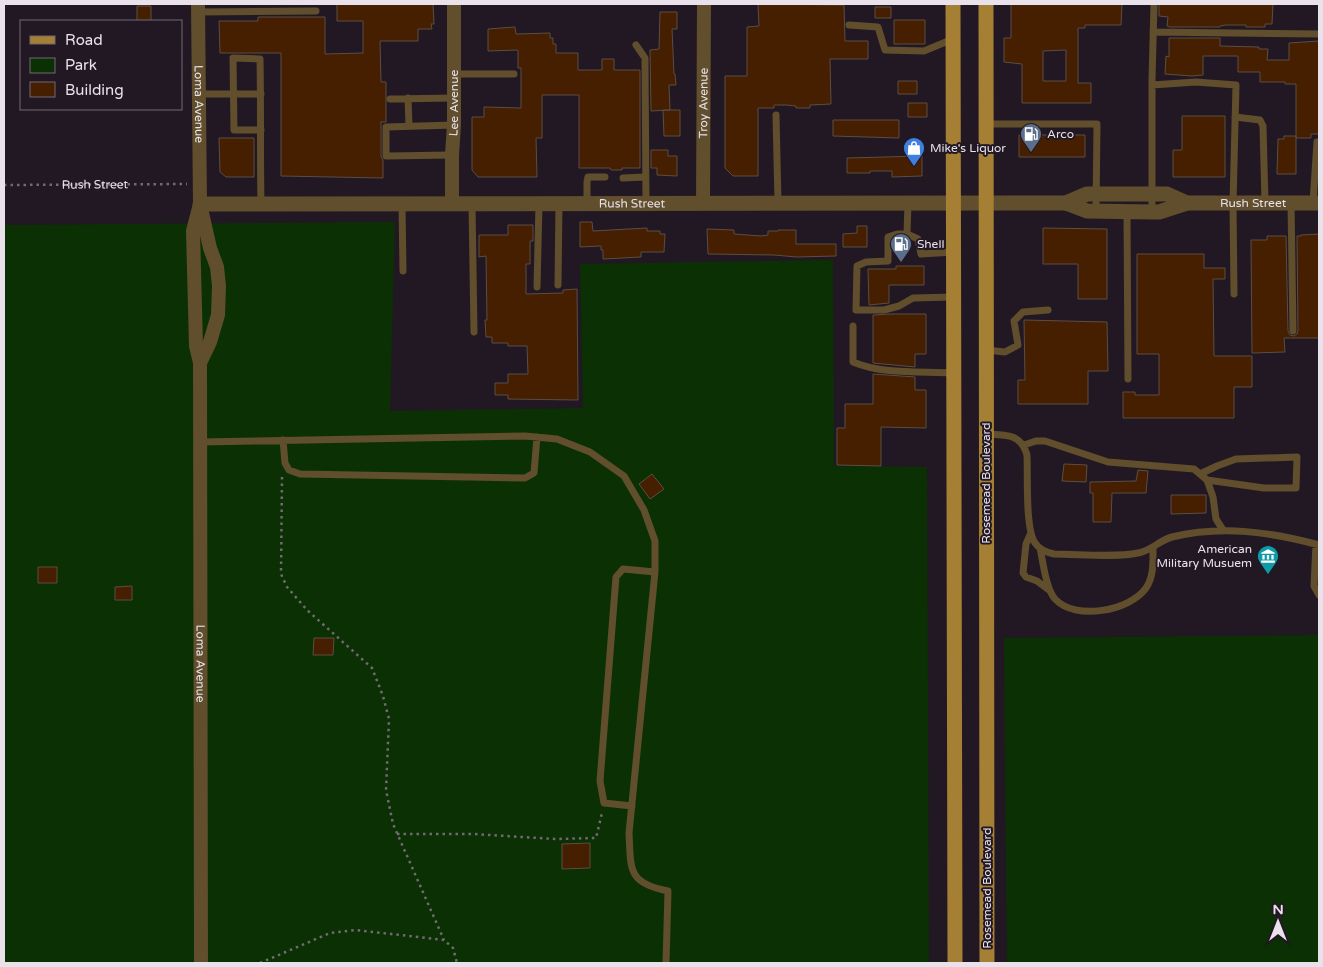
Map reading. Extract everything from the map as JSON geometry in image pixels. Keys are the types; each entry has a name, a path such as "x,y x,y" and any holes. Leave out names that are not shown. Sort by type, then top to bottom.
{"main road":[{"path":"953,4 955,963"},
{"name":"Rosemead Boulevard","path":"986,4 988,963"}],"street":[{"name":"Lee Avenue","path":"452,204 454,4"},
{"name":"Troy Avenue","path":"703,203 704,4"},
{"name":"Loma Avenue","path":"198,8 200,204 210,248 217,267 219,286 218,315 210,342 200,364"},
{"name":"Rush Street","path":"1066,203 1087,194 1167,194 1187,203"},
{"name":"Rush Street","path":"200,204 1066,203 1087,211 1159,212 1187,203 1316,203"},
{"name":"Loma Avenue","path":"200,204 193,231 196,346 200,364 201,963"}],"lane":[{"path":"1152,212 1154,4"},
{"path":"198,8 316,11"},
{"path":"849,25 878,27 885,50 924,52 953,38"},
{"path":"1153,32 1319,34"},
{"path":"636,45 645,58 646,204"},
{"path":"261,130 234,130 233,58 260,59 261,94 261,130 261,204"},
{"path":"454,74 514,74"},
{"path":"1152,85 1196,82 1236,85 1233,203 1234,294"},
{"path":"198,94 261,94"},
{"path":"408,98 408,126"},
{"path":"390,99 454,98"},
{"path":"776,115 778,203"},
{"path":"1235,117 1260,120 1263,126 1265,203"},
{"path":"986,124 1097,124 1096,211"},
{"path":"452,155 386,156 386,127 454,125"},
{"path":"1316,203 1317,142"},
{"path":"587,204 588,176 605,176"},
{"path":"623,178 646,177"},
{"path":"907,234 908,203"},
{"path":"1291,203 1293,331"},
{"path":"402,204 403,271"},
{"path":"472,204 474,332"},
{"path":"537,288 540,204"},
{"path":"558,284 559,204"},
{"path":"1127,211 1128,379"},
{"path":"954,252 921,254 918,239 907,234 896,234 888,237 888,261 866,262 857,266 856,310 884,310 900,306 913,298 954,297"},
{"path":"986,350 1005,352 1018,345 1014,321 1023,312 1048,310"},
{"path":"853,326 853,362 867,368 954,373"},
{"path":"986,434 1015,437 1024,445 1027,454 1030,535 1026,544 1022,572 1026,577 1037,581 1050,590"},
{"path":"199,442 525,436 557,440 590,452 624,476 644,510 655,541 655,572 629,833 631,868 636,878 650,888 668,891 666,963"},
{"path":"283,440 286,463 289,470 300,474 525,478 534,473 537,437"},
{"path":"1024,445 1036,441 1045,441 1108,462 1194,469 1207,480 1213,497 1216,519 1223,530"},
{"path":"1200,474 1236,459 1297,457 1296,488 1264,488 1207,480"},
{"path":"1040,548 1054,554 1131,554 1141,553 1153,548 1170,537 1223,530 1290,537 1318,545 1314,586 1319,595"},
{"path":"1030,535 1040,548 1054,599 1069,608 1098,610 1120,607 1134,600 1145,589 1153,569 1153,548"},
{"path":"632,806 604,803 600,781 616,577 623,569 655,572"}],"path":[{"name":"Rush Street","path":"4,185 186,184"},
{"path":"286,463 282,482 281,574 286,587 307,610 372,668 383,696 388,719 386,790 396,834 444,940 453,948 457,963"},
{"path":"396,834 473,834 555,839 596,838 604,803"},
{"path":"260,963 330,933 356,930 444,940"}],"green space":[{"path":"395,222 390,411 583,408 580,264 833,260 834,466 927,467 929,963 4,963 4,225"},
{"path":"1319,635 1319,963 1007,963 1004,638"}],"building":[{"path":"337,4 433,4 434,24 431,24 432,29 418,29 418,41 380,41 381,82 386,82 386,122 381,122 383,178 281,176 281,53 220,53 219,21 258,21 258,17 325,17 325,54 363,53 363,21 337,21"},
{"path":"758,4 844,5 845,41 868,41 868,59 830,59 831,104 810,105 810,108 774,105 774,108 758,108 758,176 733,176 725,168 725,76 747,76 747,27 759,26"},
{"path":"1011,4 1122,4 1121,25 1085,25 1085,28 1078,28 1078,83 1091,83 1091,103 1022,103 1022,64 1004,62 1004,38 1011,38","holes":["1066,50 1066,81 1043,81 1043,51"]},
{"path":"1159,4 1273,4 1272,24 1265,24 1265,27 1226,25 1220,27 1170,27 1167,26 1168,17 1159,16"},
{"path":"137,6 151,6 151,20 137,20"},
{"path":"875,7 891,7 891,18 875,18"},
{"path":"660,12 677,12 677,29 672,29 676,85 669,85 670,110 651,111 650,50 659,49"},
{"path":"894,20 925,20 925,44 894,44"},
{"path":"515,27 516,34 550,33 550,38 553,38 553,44 556,44 556,53 578,53 578,70 602,70 602,59 614,59 614,70 640,70 640,168 611,170 610,168 579,168 579,95 542,95 542,138 536,138 537,177 478,177 472,170 472,117 484,117 484,107 521,108 521,68 518,68 518,50 488,51 488,29"},
{"path":"1169,38 1220,38 1220,46 1268,49 1267,60 1289,60 1289,43 1319,41 1319,134 1311,134 1311,138 1296,138 1296,84 1260,82 1260,72 1238,72 1238,56 1203,56 1203,75 1165,74 1166,56 1169,57"},
{"path":"898,81 917,81 917,94 898,94"},
{"path":"908,103 927,103 927,117 908,117"},
{"path":"663,110 680,110 680,136 664,136"},
{"path":"1182,116 1225,116 1225,177 1173,177 1173,150 1182,150"},
{"path":"833,120 899,120 899,138 833,136"},
{"path":"1019,135 1085,135 1085,157 1019,157"},
{"path":"1284,136 1296,136 1296,174 1277,174 1278,139 1284,139"},
{"path":"219,138 254,138 254,177 226,177 220,172"},
{"path":"651,150 668,150 668,156 677,156 677,176 657,175 657,168 651,168"},
{"path":"922,156 922,176 892,177 892,171 847,173 847,158"},
{"path":"580,222 592,222 593,231 647,228 647,231 660,231 660,234 665,234 664,252 641,252 641,257 603,259 601,246 580,247"},
{"path":"508,225 533,225 533,241 530,241 530,264 526,264 526,294 563,293 563,290 577,289 578,400 508,399 508,395 495,395 495,383 508,383 508,374 528,374 527,346 508,346 508,343 492,343 492,337 486,337 486,256 479,257 479,235 508,235"},
{"path":"857,226 867,226 867,247 843,247 843,234 857,233"},
{"path":"1043,228 1107,229 1107,299 1078,299 1078,264 1043,264"},
{"path":"707,229 734,230 734,234 761,236 768,235 768,231 796,230 796,244 836,244 836,256 797,257 708,254"},
{"path":"1319,234 1319,338 1284,338 1285,352 1252,353 1251,240 1267,240 1267,236 1286,236 1288,331 1290,335 1294,336 1298,331 1297,236"},
{"path":"1137,254 1204,254 1204,268 1225,268 1225,279 1213,279 1214,356 1252,356 1252,387 1234,387 1234,418 1123,418 1123,392 1135,392 1135,395 1159,395 1159,354 1137,354"},
{"path":"896,266 924,266 924,285 889,285 889,303 869,305 868,269 896,269"},
{"path":"926,314 926,354 915,354 915,367 873,363 873,315"},
{"path":"1024,320 1107,322 1108,371 1088,371 1088,404 1018,404 1018,380 1025,380"},
{"path":"873,374 915,377 915,390 926,390 926,428 881,427 881,466 837,465 837,428 845,428 845,404 873,404"},
{"path":"1064,464 1087,465 1086,482 1062,481"},
{"path":"1138,470 1148,471 1146,493 1112,493 1111,522 1093,522 1093,493 1090,493 1090,482 1136,481"},
{"path":"652,474 664,489 650,499 639,484"},
{"path":"1171,495 1206,495 1206,513 1171,514"},
{"path":"38,567 57,567 57,583 38,583"},
{"path":"132,586 132,600 115,600 115,587"},
{"path":"314,638 334,638 333,655 313,655"},
{"path":"590,843 590,868 562,869 562,844"}],"place":[{"name":"Arco","path":"1031,153"},
{"name":"Mike's Liquor","path":"914,167"},
{"name":"Shell","path":"901,263"},
{"name":"American Military Musuem","path":"1268,575"}]}
